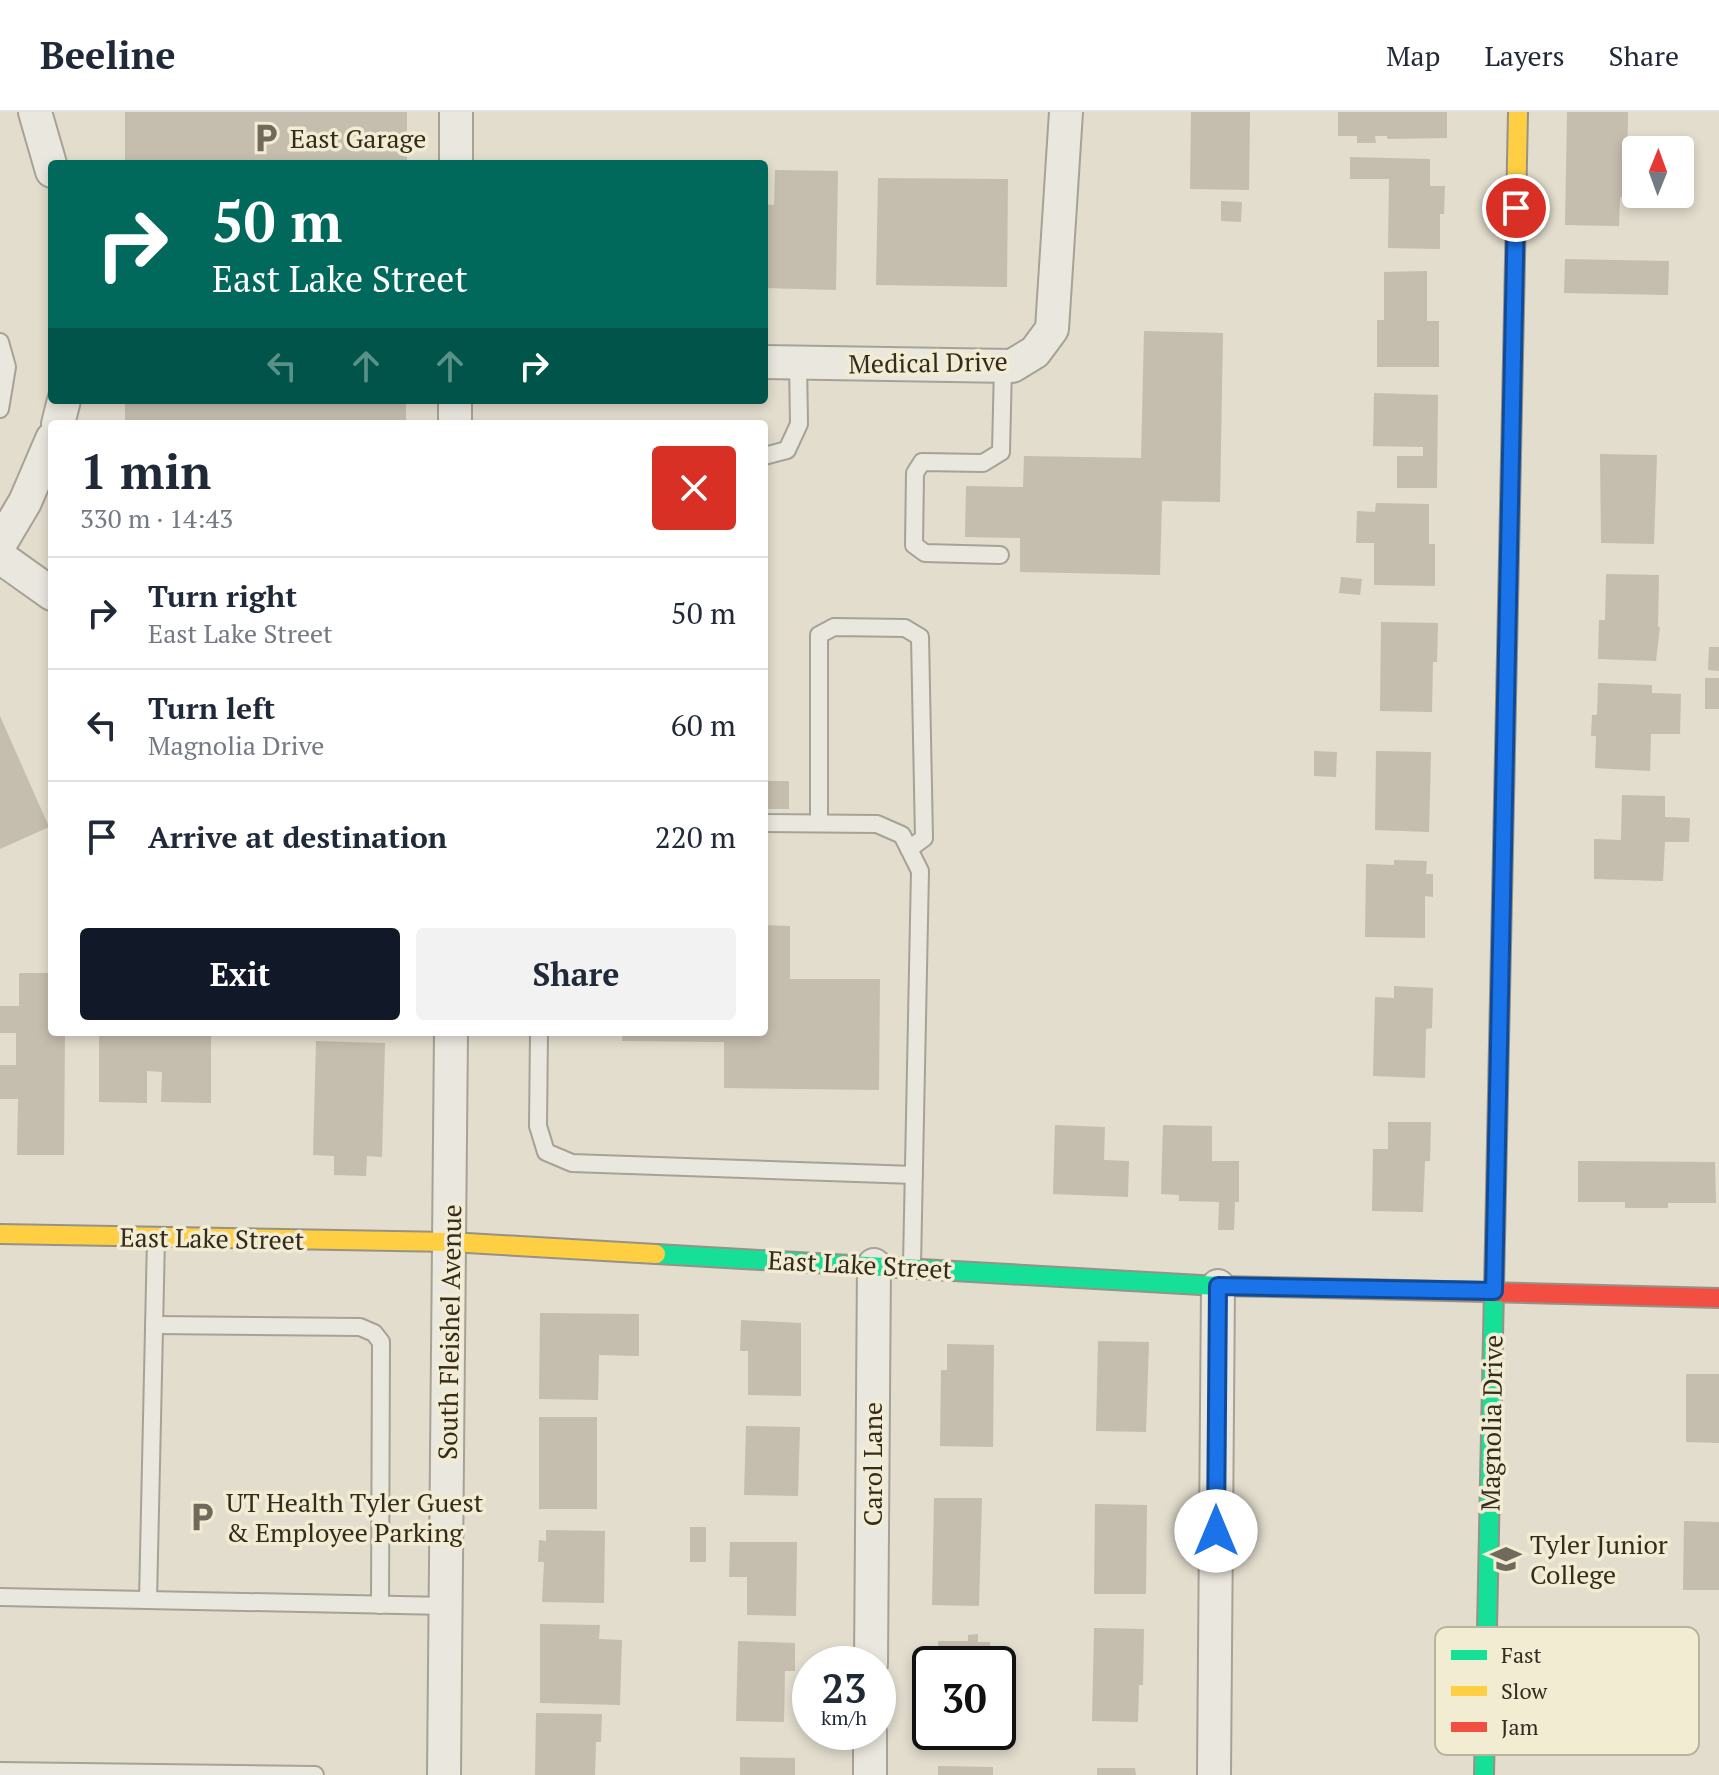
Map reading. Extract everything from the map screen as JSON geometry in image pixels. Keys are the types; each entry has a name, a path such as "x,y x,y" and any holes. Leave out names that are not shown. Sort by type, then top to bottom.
{"street":[{"path":"35,112 49,160"},
{"path":"456,112 456,160"},
{"name":"Medical Drive","path":"768,362 1012,366 1035,352 1052,329 1066,112"},
{"name":"Magnolia Drive","path":"1487,1627 1518,112"},
{"path":"0,544 25,502 48,448"},
{"path":"0,557 48,591"},
{"name":"South Fleishel Avenue","path":"444,1775 451,1036"},
{"name":"East Lake Street","path":"0,1234 450,1242 1218,1286 1719,1298"},
{"name":"Carol Lane","path":"871,1646 874,1265"},
{"path":"1214,1775 1218,1286"},
{"path":"870,1750 870,1775"},
{"name":"Magnolia Drive","path":"1484,1755 1484,1775"}],"lane":[{"path":"0,342 7,367 0,409"},
{"path":"768,455 787,450 799,424 798,362"},
{"path":"1000,555 925,553 914,545 915,473 922,462 983,463 1001,452 1003,365"},
{"path":"819,823 819,635 834,627 905,628 920,637 924,838 909,849"},
{"path":"768,823 877,824 902,835 920,871 912,1267"},
{"path":"539,1036 538,1126 546,1152 572,1163 914,1175"},
{"path":"148,1600 156,1237"},
{"path":"154,1325 360,1327 374,1333 381,1342 380,1605"},
{"path":"0,1597 447,1606"},
{"path":"0,1771 315,1775"}],"building":[{"name":"East Garage","path":"125,112 407,112 407,160 125,160"},
{"path":"1191,112 1250,112 1249,190 1190,189"},
{"path":"1338,112 1447,112 1447,138 1387,139 1387,136 1375,136 1376,143 1357,143 1357,136 1338,136"},
{"path":"1567,112 1628,112 1628,136 1622,136 1619,226 1565,225"},
{"path":"1350,157 1430,159 1430,186 1445,186 1444,214 1440,214 1440,249 1388,248 1389,179 1350,179"},
{"path":"775,170 838,171 836,290 768,288 768,204 774,205"},
{"path":"878,178 1008,179 1007,287 876,285"},
{"path":"1221,201 1242,202 1241,222 1221,221"},
{"path":"1565,259 1669,261 1668,295 1564,293"},
{"path":"1427,271 1427,321 1439,321 1439,367 1377,367 1377,320 1384,320 1384,272"},
{"path":"1144,331 1223,333 1220,502 1162,501 1160,575 1020,572 1020,538 965,537 966,486 1023,487 1024,456 1141,458"},
{"path":"1374,393 1438,395 1437,488 1397,488 1397,456 1423,456 1423,447 1373,446"},
{"path":"125,404 406,404 406,420 125,420"},
{"path":"1600,454 1657,455 1654,544 1601,543"},
{"path":"1376,503 1429,504 1429,544 1435,544 1435,586 1374,585 1374,543 1356,543 1357,511 1375,512"},
{"path":"1606,574 1659,575 1660,627 1656,661 1598,659 1599,620 1605,620"},
{"path":"1341,577 1362,579 1360,595 1339,593"},
{"path":"1381,622 1438,623 1432,712 1380,711"},
{"path":"1709,647 1719,647 1719,671 1708,670"},
{"path":"1705,678 1719,678 1719,709 1705,709"},
{"path":"1598,683 1652,685 1652,693 1681,694 1680,734 1651,734 1650,771 1595,768 1596,736 1591,736 1592,715 1597,715"},
{"path":"0,716 48,827 0,849"},
{"path":"1314,751 1337,752 1336,777 1314,776"},
{"path":"1376,751 1431,752 1429,832 1375,830"},
{"path":"768,781 789,781 789,809 768,809"},
{"path":"1622,795 1665,796 1665,817 1690,818 1689,842 1665,842 1663,881 1594,879 1594,839 1621,840"},
{"path":"1394,860 1427,861 1426,874 1433,874 1433,897 1425,896 1425,938 1365,937 1366,864 1394,865"},
{"path":"768,925 790,926 790,979 880,979 879,1090 724,1088 724,1042 622,1041 623,1036 768,1036"},
{"path":"19,973 48,973 48,1036 65,1036 64,1155 17,1155 18,1099 0,1099 0,1065 16,1065 16,1033 0,1033 0,1006 19,1006"},
{"path":"1394,986 1433,988 1432,1028 1426,1029 1425,1078 1373,1076 1375,997 1394,998"},
{"path":"99,1036 211,1036 211,1103 161,1102 162,1072 147,1071 147,1103 99,1102"},
{"path":"316,1041 385,1043 382,1157 367,1156 366,1176 334,1175 334,1156 313,1155"},
{"path":"1388,1122 1431,1122 1430,1161 1425,1161 1423,1212 1372,1211 1373,1149 1388,1149"},
{"path":"1055,1125 1105,1127 1104,1160 1129,1161 1128,1197 1053,1194"},
{"path":"1163,1125 1212,1126 1212,1161 1239,1161 1239,1202 1235,1202 1234,1230 1218,1230 1219,1202 1179,1201 1179,1195 1161,1194"},
{"path":"1578,1161 1715,1162 1716,1203 1668,1203 1668,1208 1625,1208 1625,1202 1578,1202"},
{"path":"540,1313 639,1314 639,1356 599,1355 598,1400 539,1399"},
{"path":"741,1320 801,1323 801,1396 748,1395 748,1351 740,1351"},
{"path":"1098,1341 1149,1342 1146,1432 1096,1431"},
{"path":"947,1344 994,1345 993,1447 940,1446 941,1370 947,1370"},
{"path":"1686,1374 1719,1374 1719,1443 1686,1442"},
{"path":"539,1417 597,1417 597,1509 539,1509"},
{"path":"746,1426 800,1427 798,1496 744,1495"},
{"path":"934,1498 982,1498 979,1606 932,1605"},
{"path":"1095,1504 1147,1505 1146,1594 1094,1594"},
{"path":"1684,1521 1719,1522 1719,1590 1683,1590"},
{"path":"690,1527 706,1527 706,1562 690,1562"},
{"path":"546,1530 605,1531 604,1603 542,1602 544,1562 538,1562 539,1540 546,1541"},
{"path":"730,1542 797,1542 796,1616 747,1615 747,1577 729,1577"},
{"path":"540,1624 600,1625 599,1639 622,1640 620,1705 540,1703"},
{"path":"1094,1628 1144,1629 1143,1685 1139,1685 1138,1722 1092,1721"},
{"path":"978,1634 978,1642 990,1642 990,1646 938,1646 938,1641 968,1641 968,1635"},
{"path":"738,1641 795,1643 792,1646 792,1671 785,1671 784,1722 736,1721"},
{"path":"536,1713 602,1714 601,1742 596,1742 595,1775 535,1775"},
{"path":"740,1757 795,1758 795,1775 740,1775"},
{"path":"938,1766 993,1767 993,1775 938,1775"},
{"path":"1097,1768 1135,1768 1136,1775 1097,1775"}],"traffic: fast":[{"path":"1487,1627 1495,1239"},
{"path":"656,1254 1218,1286 1364,1289"},
{"path":"1484,1755 1484,1775"}],"traffic: slow":[{"path":"1504,800 1518,112"},
{"path":"0,1234 450,1242 656,1254"}],"traffic: jam":[{"path":"1495,1239 1504,800"},
{"path":"1364,1289 1719,1298"}],"place":[{"name":"East Garage","path":"266,138"},
{"name":"UT Health Tyler Guest & Employee Parking","path":"202,1517"},
{"name":"Tyler Junior College","path":"1506,1559"}],"route":[{"path":"1216,1531 1218,1286 1494,1291 1516,208"}]}
